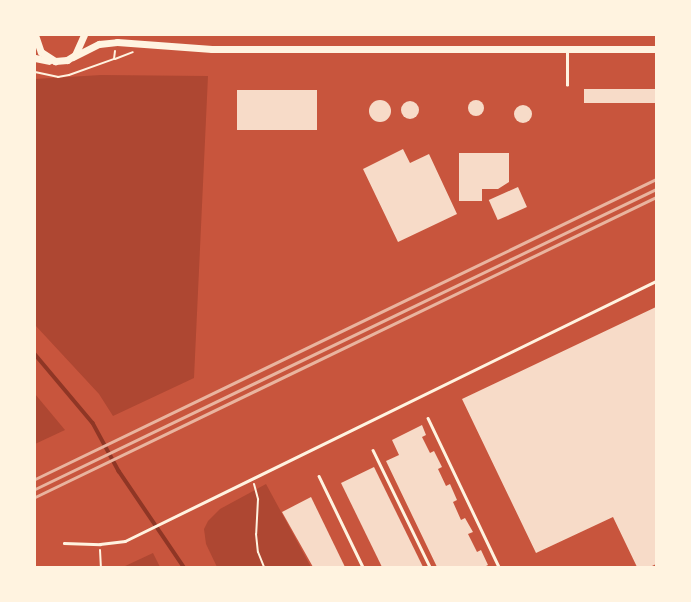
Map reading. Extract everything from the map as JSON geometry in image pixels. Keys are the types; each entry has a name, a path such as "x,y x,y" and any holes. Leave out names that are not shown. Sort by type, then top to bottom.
{"main road":[{"path":"35,35 41,52 55,61"},
{"path":"73,57 80,49 84,35"},
{"path":"35,58 55,61 73,57 98,44 117,42 206,49 656,50"}],"lane":[{"path":"566,85 567,49"},
{"path":"64,543 100,544 125,541 656,281"},
{"path":"428,418 499,567"},
{"path":"373,450 430,567"},
{"path":"319,476 363,567"}],"path":[{"path":"35,72 63,77 114,59 117,42"},
{"path":"253,479 258,499 256,534 258,552 264,567"},
{"path":"100,544 101,567"}],"shaded area":[{"path":"101,75 208,76 194,378 113,416 99,394 35,325 35,79"},
{"path":"35,394 65,430 35,444"},
{"path":"266,484 311,567 217,567 206,544 204,529 208,521 220,509"},
{"path":"153,553 160,567 123,567"}],"building":[{"path":"584,89 656,89 656,103 584,103"},
{"path":"237,90 317,90 317,130 237,130"},
{"path":"380,100 384,101 390,107 390,115 384,121 380,122 376,121 370,115 369,111 370,107 376,101"},
{"path":"473,100 479,100 484,105 482,114 479,116 473,116 468,111 468,105"},
{"path":"406,101 414,101 419,106 417,117 414,119 406,119 401,114 401,106"},
{"path":"523,105 529,108 532,114 529,120 523,123 517,120 514,114 517,108"},
{"path":"403,149 410,163 429,154 457,214 398,242 363,169"},
{"path":"459,153 509,153 509,182 498,189 482,189 482,201 459,201"},
{"path":"518,187 527,207 498,220 489,200"},
{"path":"656,307 656,564 650,567 637,567 613,517 536,553 462,399"},
{"path":"422,425 426,435 422,437 430,453 434,451 442,467 438,469 446,486 450,484 457,500 453,502 461,520 465,518 473,532 468,534 477,552 481,550 488,565 484,567 437,567 386,461 399,455 392,440"},
{"path":"374,467 423,567 382,567 341,483"},
{"path":"311,497 345,567 313,567 282,512"}],"waterway":[{"path":"35,354 93,423 119,471 184,567"}],"railway":[{"path":"35,479 656,179"},
{"path":"35,489 656,189"},
{"path":"35,497 656,197"}]}
